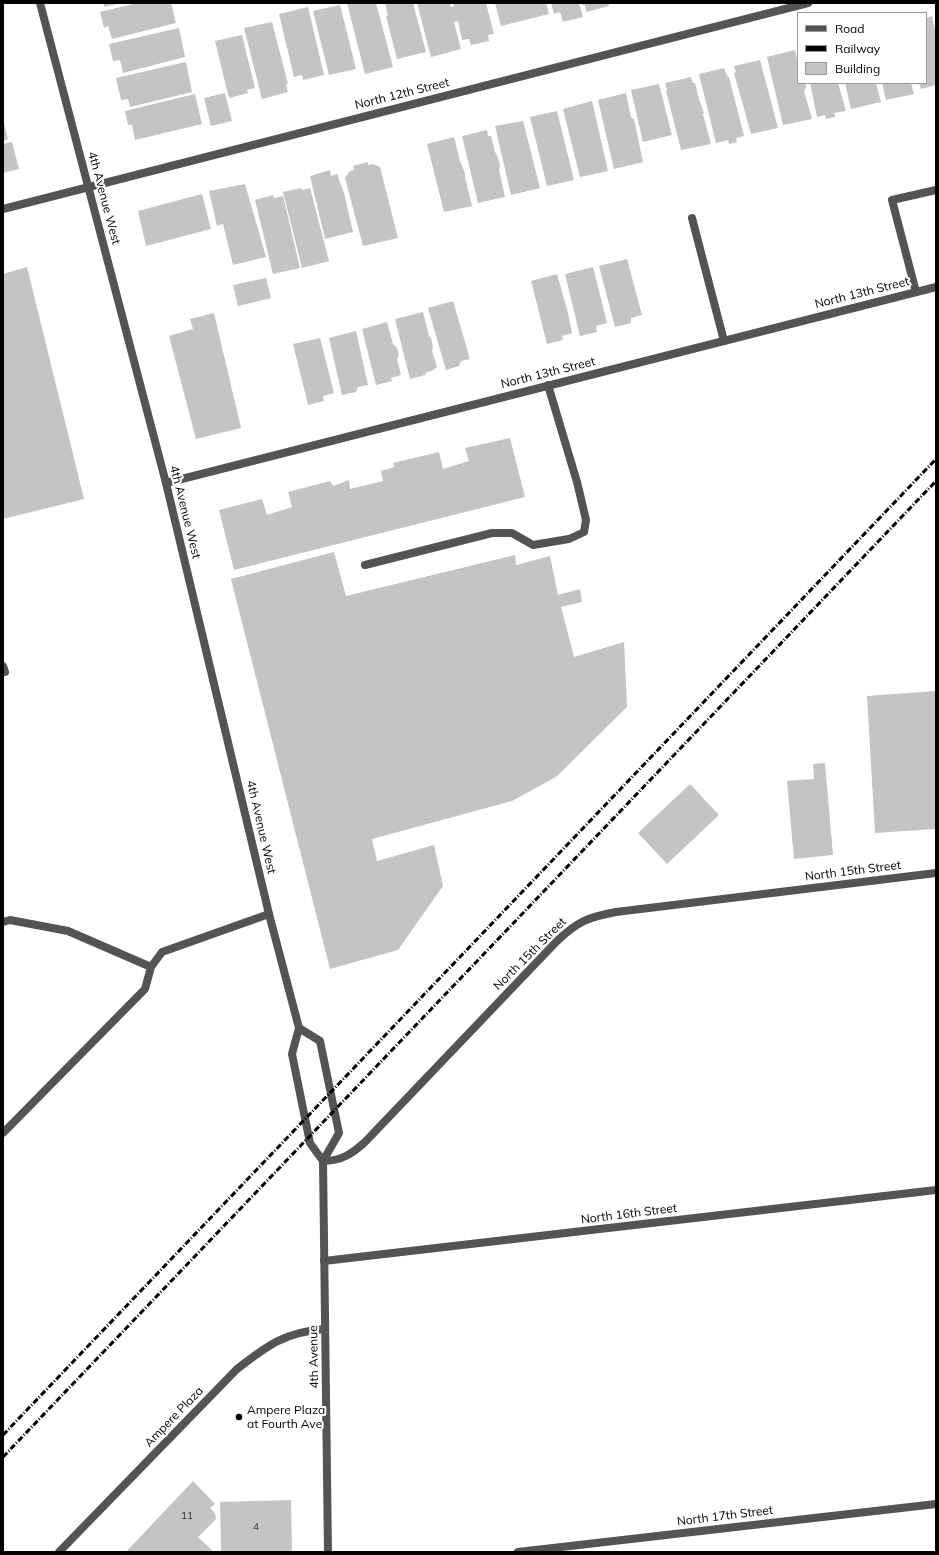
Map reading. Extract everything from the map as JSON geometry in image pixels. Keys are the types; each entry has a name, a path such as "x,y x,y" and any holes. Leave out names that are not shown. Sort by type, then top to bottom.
{"street":[{"name":"4th Avenue West","path":"40,3 166,483 269,914 298,1028"},
{"name":"North 12th Street","path":"3,209 808,3"},
{"path":"916,292 892,200 936,190"},
{"path":"692,218 724,340"},
{"name":"North 13th Street","path":"166,483 936,287"},
{"path":"365,564 492,533 512,533 533,545 568,539 584,532 586,520 577,482 548,385"},
{"path":"3,666 3,672"},
{"name":"North 15th Street","path":"323,1161 333,1161 344,1158 365,1142 557,940 583,920 616,912 936,873"},
{"path":"3,1133 145,989 151,967 162,952 269,914"},
{"path":"3,922 10,920 68,931 151,967"},
{"path":"298,1028 320,1041 339,1133 323,1161 310,1143 292,1054 298,1028"},
{"name":"4th Avenue","path":"323,1161 328,1552"},
{"name":"North 16th Street","path":"324,1262 936,1190"},
{"name":"Ampere Plaza","path":"59,1552 237,1369 263,1348 285,1337 306,1330 325,1329"},
{"name":"North 17th Street","path":"518,1552 936,1504"}],"building":[{"path":"104,3 117,3 117,4 104,7"},
{"path":"137,3 171,3 176,23 112,39 108,26 104,28 100,12"},
{"path":"347,3 376,3 393,67 365,74"},
{"path":"385,3 413,3 426,52 397,59 386,16 388,16"},
{"path":"417,3 450,3 451,7 454,6 453,3 486,3 494,34 488,35 489,41 471,45 469,39 462,40 458,21 454,22 461,49 431,57"},
{"path":"495,3 546,3 549,14 501,26"},
{"path":"551,3 579,3 583,17 563,22 560,12 554,14"},
{"path":"582,3 608,3 609,6 586,12 585,5 582,5"},
{"path":"340,5 356,69 329,75 313,11"},
{"path":"308,7 324,75 303,80 302,75 294,77 279,14"},
{"path":"932,16 936,34 936,85 921,89 919,84 927,84 927,18"},
{"path":"272,22 288,84 286,84 288,92 262,99 244,28"},
{"path":"179,28 185,57 123,73 120,60 113,61 109,44"},
{"path":"242,35 255,88 247,90 248,93 229,98 215,41"},
{"path":"795,50 797,60 797,84 805,84 806,88 804,91 812,119 783,125 767,57"},
{"path":"760,60 778,128 751,134 734,73 736,72 734,66"},
{"path":"186,62 192,92 130,107 128,99 121,100 116,78"},
{"path":"724,68 727,76 729,77 744,136 736,138 737,142 729,144 728,140 716,143 699,74"},
{"path":"691,77 693,83 695,83 704,113 711,144 681,150 665,83"},
{"path":"659,84 672,135 643,142 631,90"},
{"path":"810,84 838,84 846,111 834,113 835,117 826,119 825,115 817,117"},
{"path":"845,84 876,84 881,102 851,109"},
{"path":"882,84 911,84 914,94 886,100"},
{"path":"225,93 232,121 211,126 204,98"},
{"path":"626,93 631,117 634,119 643,162 614,169 598,100"},
{"path":"195,94 202,124 135,140 132,125 128,125 125,111"},
{"path":"592,101 608,171 580,177 563,109"},
{"path":"557,111 574,180 547,186 530,117"},
{"path":"3,119 8,139 3,141"},
{"path":"523,121 540,188 511,195 495,126"},
{"path":"487,130 488,136 491,136 500,165 499,170 505,197 478,203 462,136"},
{"path":"454,137 460,161 465,173 472,206 444,212 427,144"},
{"path":"12,142 19,169 3,173 3,144"},
{"path":"368,162 368,165 373,164 380,167 398,238 363,246 345,178 350,171 354,170 353,166"},
{"path":"330,170 331,176 337,174 344,193 353,232 325,239 310,176"},
{"path":"245,184 266,257 233,265 223,224 217,226 209,191"},
{"path":"301,188 302,190 310,188 329,261 302,268 283,192"},
{"path":"202,194 211,229 146,246 138,211"},
{"path":"273,195 274,198 283,196 300,268 273,274 255,200"},
{"path":"627,259 642,315 631,318 631,323 615,327 599,266"},
{"path":"27,267 84,499 3,519 3,274"},
{"path":"593,267 607,323 596,326 597,332 580,336 565,274"},
{"path":"557,274 572,333 562,336 563,340 547,344 531,281"},
{"path":"266,278 271,298 238,306 233,285"},
{"path":"453,301 470,359 461,361 459,366 446,370 428,308"},
{"path":"423,312 429,336 431,338 433,347 432,351 437,367 432,371 427,372 425,375 410,379 395,319"},
{"path":"214,313 241,428 196,439 169,336 193,329 190,319"},
{"path":"387,322 393,344 397,348 399,355 397,359 401,375 391,378 392,381 376,385 362,329"},
{"path":"356,331 368,385 358,387 356,392 342,395 329,338"},
{"path":"320,338 334,393 323,396 324,401 308,405 293,344"},
{"path":"510,438 525,497 234,570 219,510 262,499 267,515 292,507 288,492 330,481 333,486 349,480 350,489 383,481 381,471 394,467 393,463 439,452 443,469 469,461 465,448"},
{"path":"334,552 346,596 515,555 516,565 550,556 558,595 580,589 582,602 561,607 574,657 624,642 627,707 556,777 512,801 372,839 377,861 434,845 443,886 398,950 330,969 231,579"},
{"path":"936,691 936,829 875,833 867,696"},
{"path":"825,763 833,855 794,859 787,781 814,779 813,764"},
{"path":"690,784 718,814 718,816 667,864 638,833"},
{"path":"193,1481 215,1504 210,1508 215,1513 216,1519 198,1537 214,1552 126,1552"},
{"path":"291,1500 292,1552 221,1552 220,1502"}],"railway":[{"path":"3,1435 936,459"},
{"path":"3,1457 936,481"}],"place":[{"name":"Ampere Plaza at Fourth Ave","path":"239,1417"}]}
